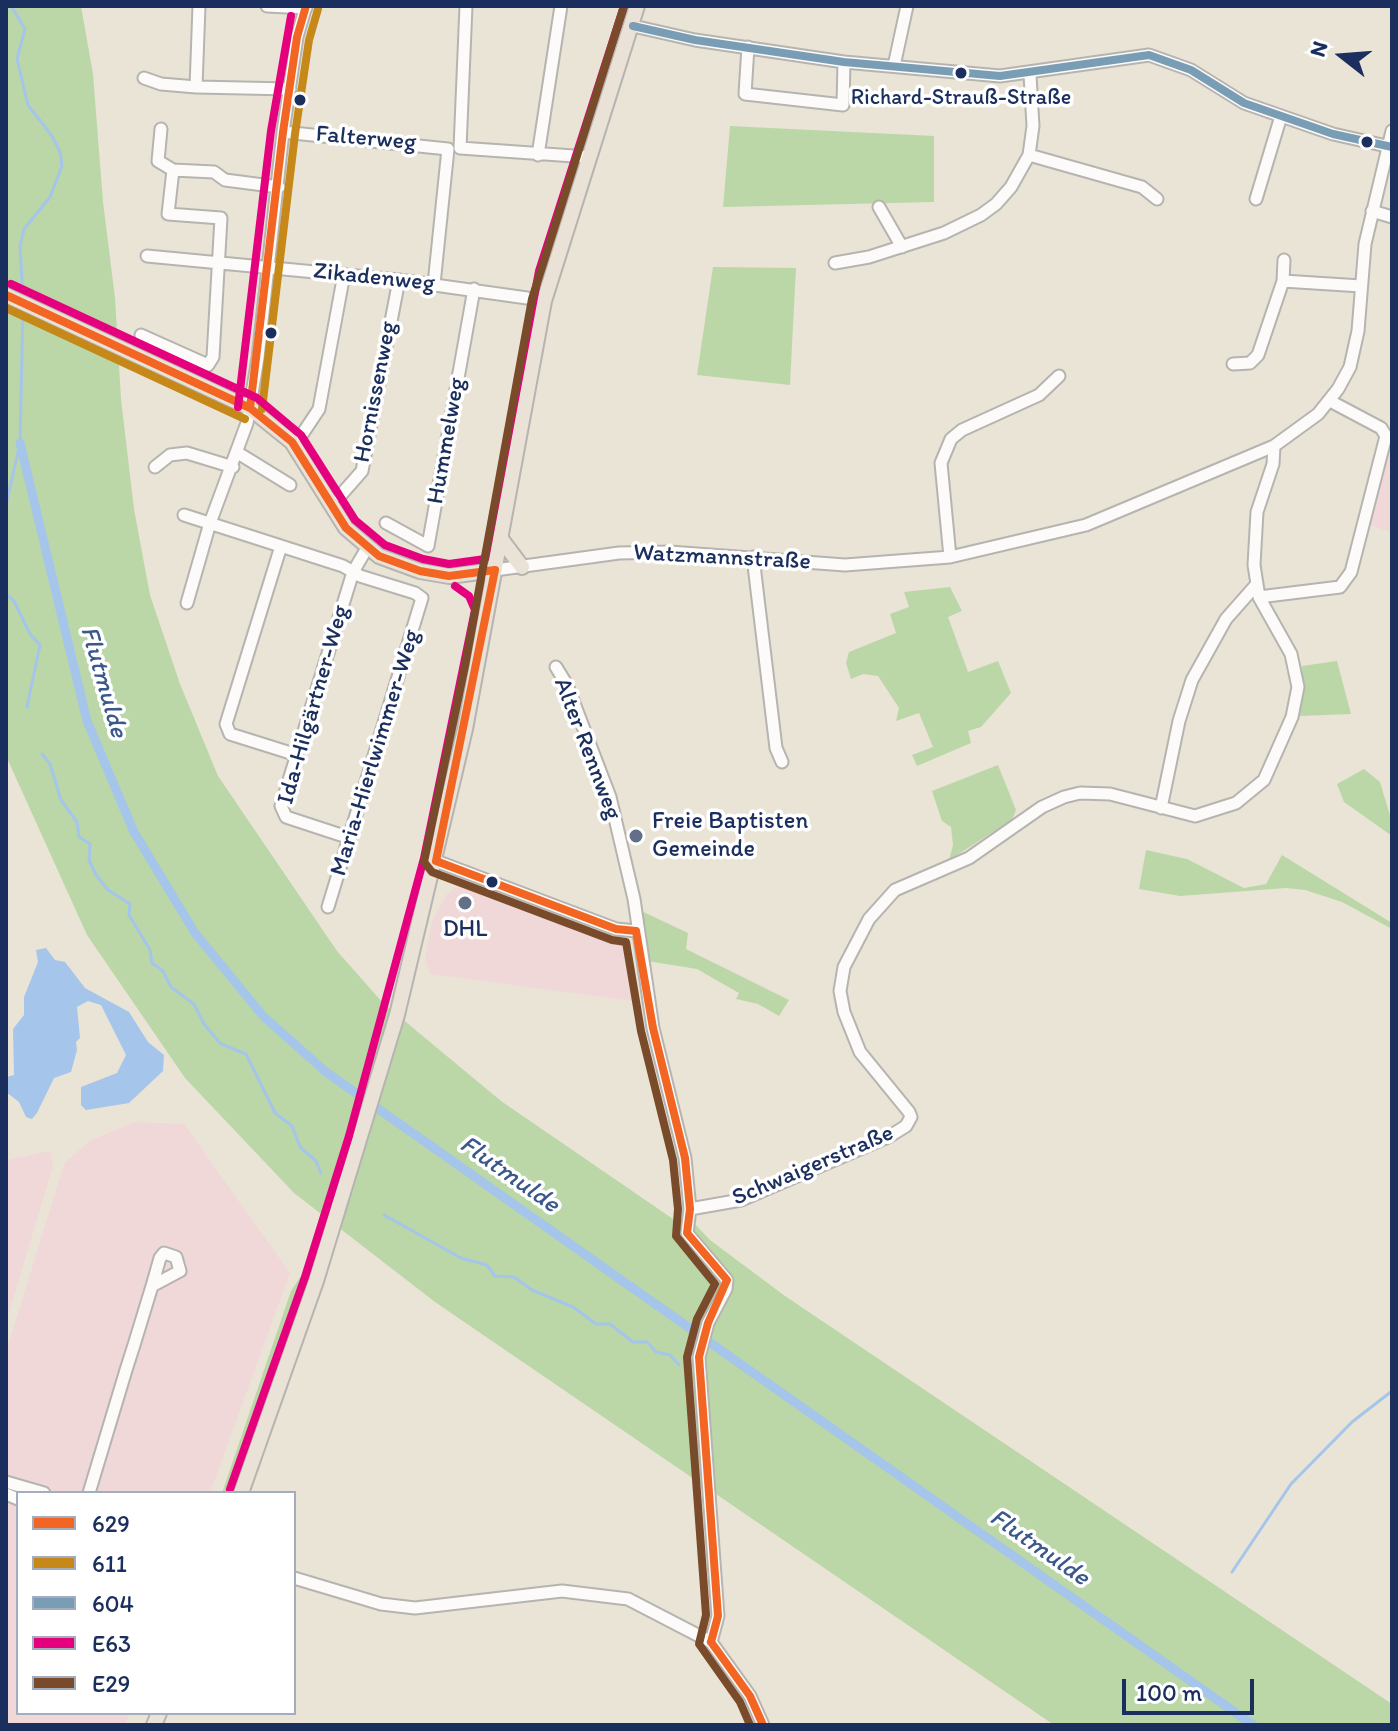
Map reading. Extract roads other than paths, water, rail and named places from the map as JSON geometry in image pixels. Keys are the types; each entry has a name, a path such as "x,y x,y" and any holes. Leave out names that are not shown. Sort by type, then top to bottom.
{"main road":[{"path":"242,1491 322,1263 397,1015 436,861 488,608 544,301 637,6"},
{"path":"6,295 128,348 250,408 292,442 337,516 367,548 411,569 462,576 495,570"},
{"path":"501,539 522,567"},
{"path":"462,576 480,591 488,608"}],"street":[{"path":"196,87 199,6"},
{"path":"187,603 210,523 238,453 250,408 279,187 283,132 306,7 267,6"},
{"path":"434,284 454,148 466,6"},
{"path":"538,155 561,6"},
{"path":"894,66 907,6"},
{"path":"633,26 844,62 981,75 1030,75 1149,55 1179,65 1244,103 1389,147"},
{"path":"748,47 745,94 843,105 844,62"},
{"path":"835,263 902,247 981,215 1011,187 1029,155 1033,126 1030,75"},
{"path":"144,78 161,84 196,87 290,89"},
{"path":"1256,199 1281,116"},
{"path":"161,129 158,161 173,170 214,172 225,180 279,187"},
{"name":"Watzmannstraße","path":"495,570 619,553 753,557 845,565 950,557 1086,525 1274,446 1309,423 1330,401 1353,356 1372,211 1392,131"},
{"name":"Falterweg","path":"283,132 588,157"},
{"path":"1029,155 1142,187 1157,199"},
{"path":"141,335 208,365 213,357 221,264 221,218 168,214 173,170"},
{"path":"879,207 902,247"},
{"path":"1372,211 1392,217"},
{"name":"Zikadenweg","path":"147,256 399,280 527,298"},
{"path":"1233,364 1250,363 1258,355 1283,281 1284,260"},
{"path":"301,436 319,409 344,274"},
{"name":"Hornissenweg","path":"340,496 362,471 399,280"},
{"path":"1283,281 1361,286"},
{"name":"Hummelweg","path":"386,523 428,546 474,289"},
{"path":"950,557 941,463 951,439 962,430 1039,395 1059,376"},
{"path":"1161,808 1179,721 1192,680 1231,611 1257,591 1345,585 1389,432 1330,401"},
{"name":"Schwaigerstraße","path":"690,1209 741,1200 890,1136 911,1117 864,1059 844,1012 840,991 844,967 869,919 895,890 969,858 1042,807 1064,797 1080,793 1110,794 1195,816 1236,803 1256,789 1279,749 1294,709 1297,677 1291,654 1257,591 1255,527 1273,464 1274,446"},
{"path":"155,467 170,455 187,453 233,467"},
{"path":"238,453 290,485"},
{"path":"184,515 353,572"},
{"path":"281,546 226,724 230,734 297,755"},
{"name":"Ida-Hilgärtner-Weg","path":"350,838 282,815 281,806 353,572 367,548"},
{"path":"753,557 776,748 782,762"},
{"name":"Maria-Hierlwimmer-Weg","path":"328,907 422,598 353,572"},
{"name":"Alter Rennweg","path":"556,667 567,685 610,797 634,899 636,931 653,1028 685,1158 690,1209 687,1233 690,1241 714,1262 727,1280 708,1323 699,1357 718,1616 711,1642"},
{"path":"436,861 616,929 636,931"},
{"path":"90,1491 152,1286"},
{"path":"6,1482 37,1491"},
{"path":"296,1579 381,1604 415,1608 533,1593 595,1594 628,1599 711,1642 725,1658 763,1725"}],"water":[{"path":"46,948 55,960 65,962 85,988 129,1012 148,1042 164,1055 163,1071 129,1103 86,1110 81,1105 81,1087 117,1073 126,1055 101,1005 88,1001 77,1007 80,1038 76,1042 71,1072 54,1078 32,1119 26,1117 19,1102 6,1092 6,1077 14,1075 13,1029 24,1015 24,997 38,962 36,950"}],"waterway":[{"path":"11,6 25,29 17,59 28,105 52,136 60,152 62,166 50,197 24,229 20,246 23,299"},
{"path":"6,505 20,443 23,307"},
{"name":"Flutmulde","path":"20,443 87,721 134,832 195,933 263,1016 326,1072 1253,1725"},
{"path":"6,594 14,601 30,634 40,645 27,707"},
{"path":"42,754 50,764 61,800 77,822 79,837 90,844 89,860 96,875 108,890 130,904 129,915 150,950 152,963 163,971 171,987 194,1004 204,1024 221,1044 246,1054 275,1113 292,1126 300,1147 316,1161 321,1173"},
{"path":"384,1215 461,1258 487,1265 495,1276 514,1277 532,1290 573,1307 596,1324 610,1324 633,1342 647,1342 656,1352 670,1355 679,1365"},
{"path":"1232,1572 1291,1484 1352,1422 1392,1391"}],"place":[{"name":"Richard-Strauß-Straße","path":"961,73"},
{"name":"Freie Baptisten Gemeinde","path":"636,836"},
{"name":"DHL","path":"465,903"}]}
